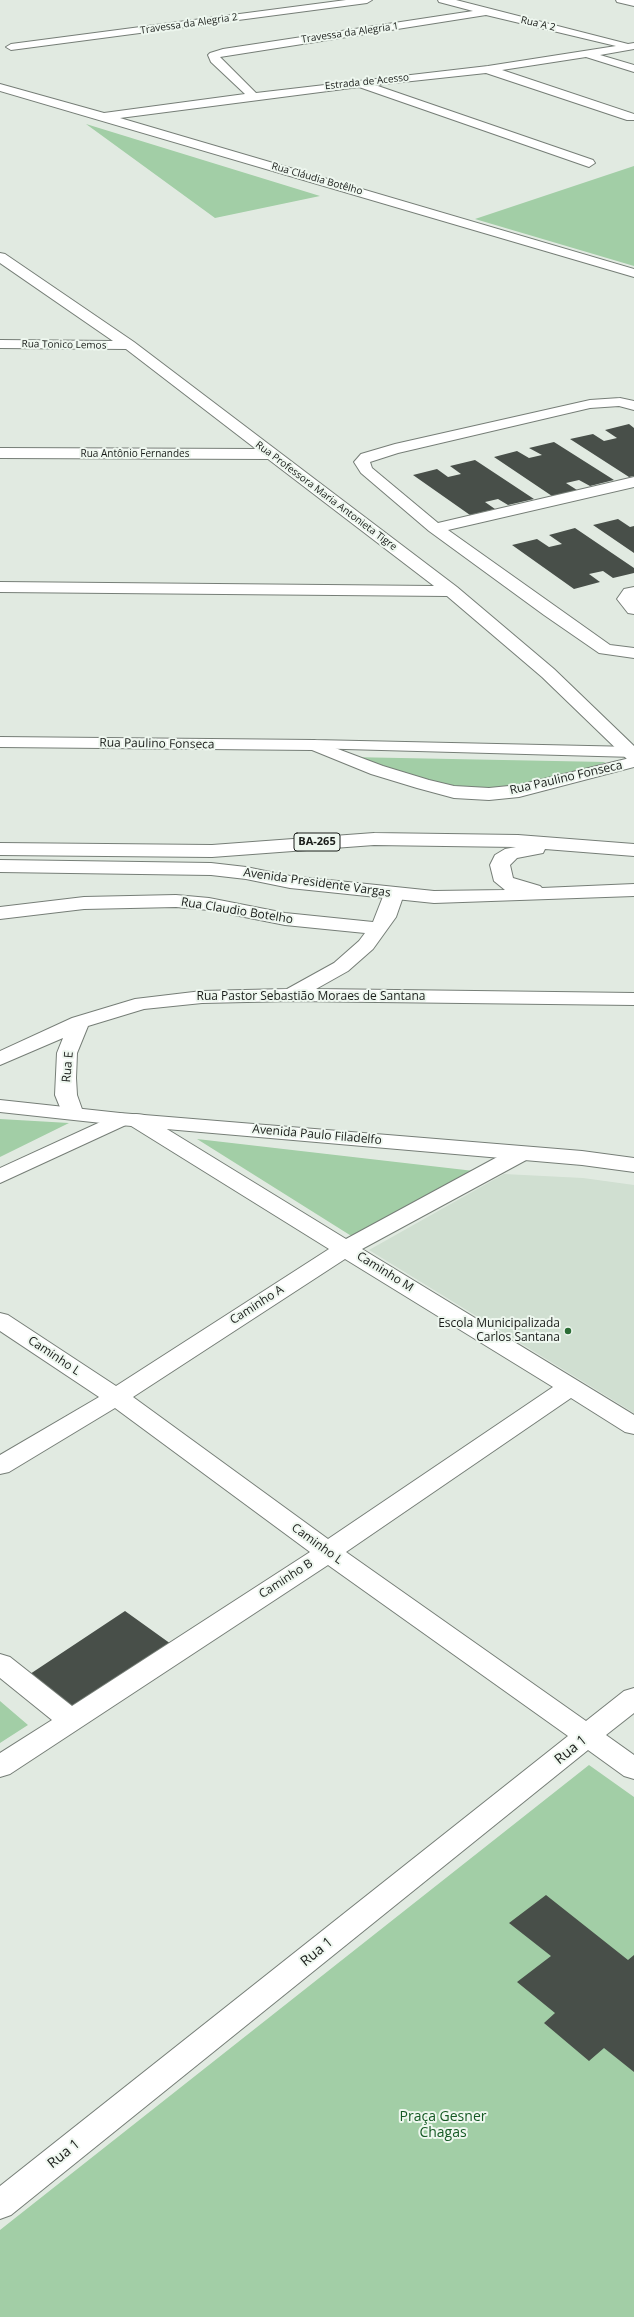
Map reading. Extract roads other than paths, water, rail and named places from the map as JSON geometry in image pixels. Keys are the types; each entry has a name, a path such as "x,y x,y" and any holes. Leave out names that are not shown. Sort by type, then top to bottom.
{"street":[{"name":"Rua A 2","path":"443,0 486,12 634,46"},
{"path":"621,0 634,3"},
{"name":"Travessa da Alegria 1","path":"254,96 215,60 214,56 223,52 486,12"},
{"name":"Estrada de Acesso","path":"100,117 359,83 488,69 634,46"},
{"path":"585,54 634,69"},
{"path":"488,69 631,118"},
{"path":"359,83 589,163"},
{"name":"Rua Cláudia Botêlho","path":"0,87 463,221 634,273"},
{"name":"Rua Professora Maria Antonieta Tigre","path":"0,257 128,345 451,591 548,673 633,755"},
{"name":"Rua Tonico Lemos","path":"0,344 128,345"},
{"path":"634,406 620,402 590,404 366,457 362,462 366,470 435,528 605,649 634,653"},
{"name":"Rua Antônio Fernandes","path":"0,453 270,454"},
{"path":"435,528 634,482"},
{"path":"0,587 451,591"},
{"path":"634,592 630,593 625,599 634,609"},
{"name":"Rua Paulino Fonseca","path":"0,742 314,745 377,770 454,792 489,794 519,791 633,755"},
{"name":"Avenida Presidente Vargas","path":"0,848 212,851 374,839 510,841 634,850"},
{"path":"602,892 532,890 512,886 504,881 500,865 502,859 512,853 533,849 607,848"},
{"name":"Avenida Presidente Vargas","path":"0,866 211,869 246,873 290,882 434,897 634,890"},
{"path":"292,995 341,967 366,945 386,917 394,894"},
{"name":"Rua Claudio Botelho","path":"0,913 84,904 176,901 208,904 285,919 378,928"},
{"name":"Rua Pastor Sebastião Moraes de Santana","path":"0,1059 79,1022 142,1003 202,997 292,995 634,999"},
{"name":"Rua E","path":"72,1112 66,1095 65,1078 67,1053 79,1022"},
{"name":"Avenida Paulo Filadelfo","path":"0,1106 634,1165"},
{"path":"0,1176 128,1119"},
{"name":"Caminho M","path":"128,1119 346,1248 634,1426"},
{"name":"Caminho A","path":"0,1466 116,1397 346,1248 520,1154"},
{"name":"Caminho L","path":"0,1320 116,1397 328,1552 634,1769"},
{"name":"Caminho B","path":"0,1767 328,1552 570,1387"},
{"path":"0,1664 71,1720"},
{"name":"Rua 1","path":"0,2205 588,1737 634,1698"}],"lane":[{"name":"Travessa da Alegria 2","path":"11,47 330,2 366,0"},
{"name":"Rua Paulino Fonseca","path":"314,745 633,755"}],"place":[{"name":"Escola Municipalizada Carlos Santana","path":"568,1331"}],"park label":[{"name":"Praça Gesner Chagas","path":"443,2126"}]}
